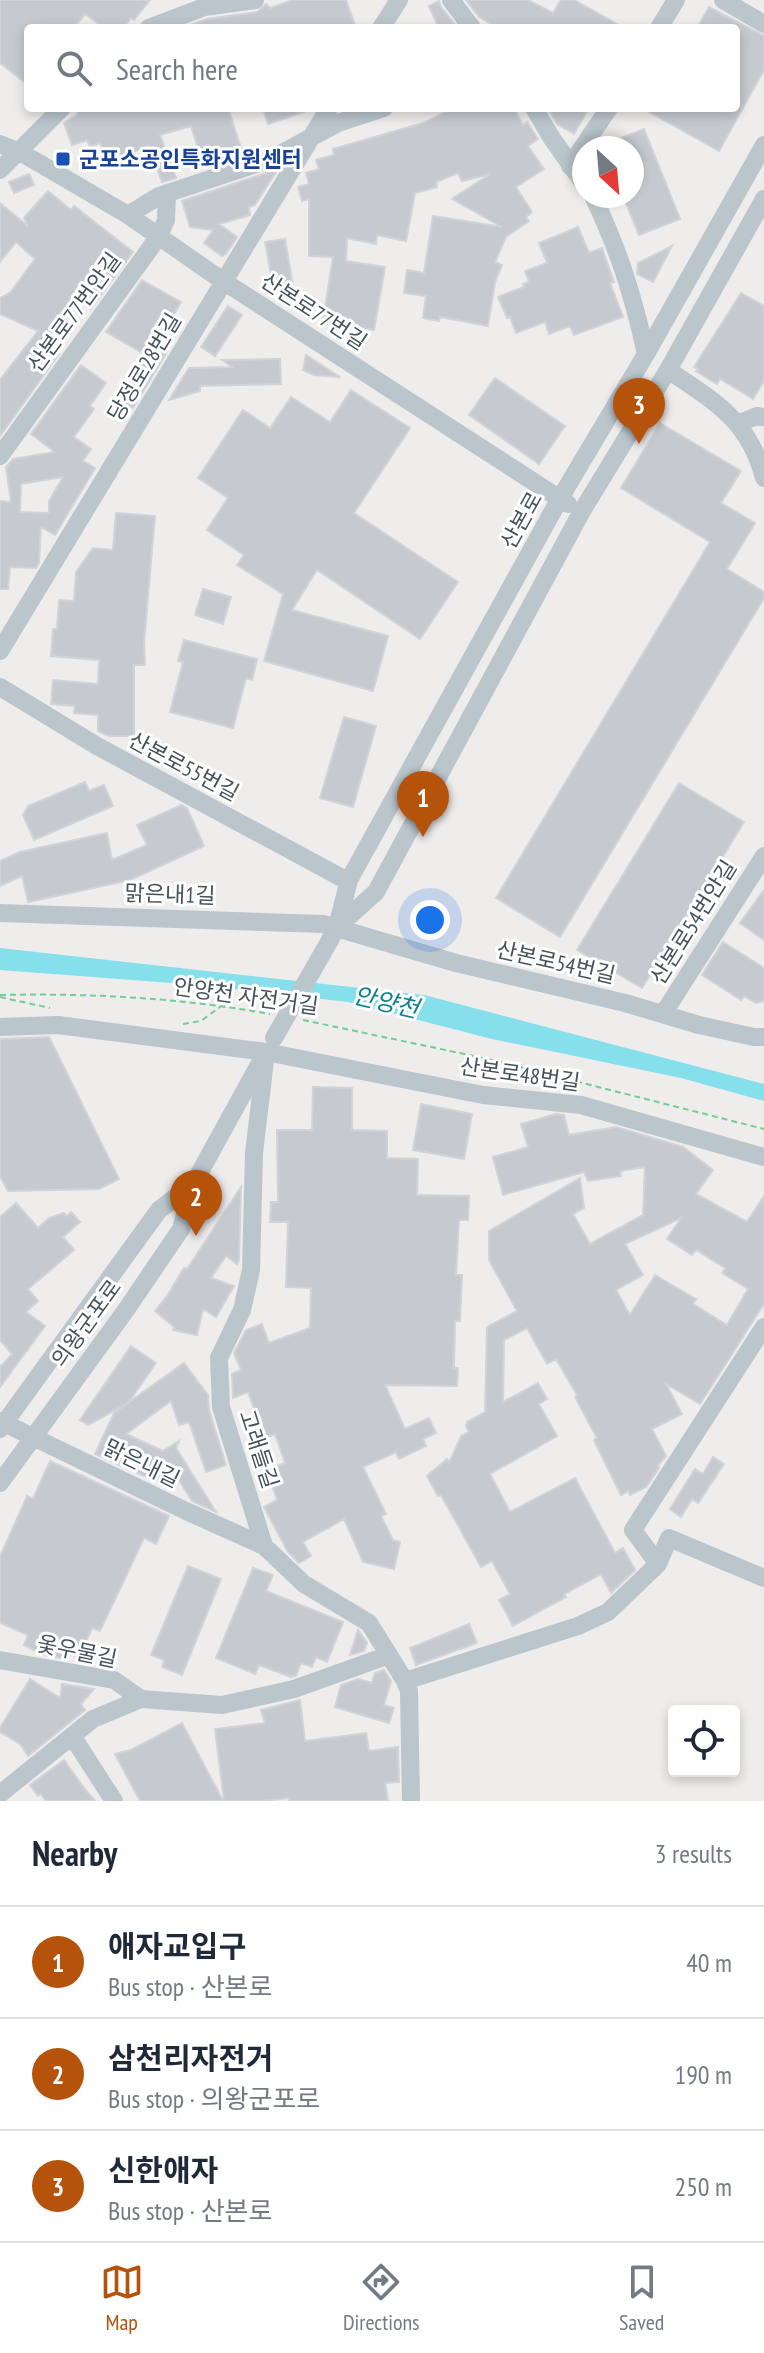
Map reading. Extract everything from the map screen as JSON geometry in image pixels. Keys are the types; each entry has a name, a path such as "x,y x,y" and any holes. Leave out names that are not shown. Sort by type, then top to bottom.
{"street":[{"path":"159,24 204,7 255,0"},
{"path":"384,24 399,0"},
{"path":"451,0 469,24"},
{"path":"661,24 676,0"},
{"path":"723,0 764,24"},
{"path":"0,170 58,112"},
{"name":"당정로28번길","path":"0,651 326,112"},
{"path":"128,215 147,201 271,159 338,123 372,112"},
{"path":"536,112 572,169"},
{"path":"570,166 606,112"},
{"name":"산본로77번길","path":"0,144 20,152 128,215 223,281 559,500 582,511"},
{"name":"산본로","path":"334,934 349,880 559,500 764,145"},
{"path":"159,236 166,220 167,193"},
{"path":"334,934 376,892 582,511 668,370 764,199"},
{"path":"599,208 632,289 646,354"},
{"name":"산본로77번안길","path":"0,456 159,236"},
{"path":"668,370 717,401 748,437 764,478"},
{"path":"737,424 757,416 764,417"},
{"name":"산본로55번길","path":"0,687 97,746 349,880"},
{"name":"산본로54번안길","path":"663,1014 764,856"},
{"name":"맑은내1길","path":"0,913 323,924 334,934"},
{"name":"산본로54번길","path":"334,934 761,1039"},
{"name":"의왕군포로","path":"0,1483 181,1229 194,1183 334,934"},
{"path":"0,1027 58,1025 270,1045"},
{"name":"산본로48번길","path":"270,1045 483,1095 581,1105 764,1157"},
{"name":"고래들길","path":"270,1045 254,1153 251,1270 242,1310 219,1358 221,1407 264,1546 304,1584 369,1623 405,1681 409,1691 411,1801"},
{"name":"의왕군포로","path":"1,1424 159,1210 194,1183"},
{"path":"658,1564 633,1530 764,1327"},
{"name":"맑은내길","path":"1,1424 33,1435 264,1546"},
{"path":"405,1681 578,1626 608,1612 658,1564 669,1538 764,1578"},
{"path":"0,1794 93,1719 141,1699 222,1705 294,1689 389,1655"},
{"name":"옻우물길","path":"0,1660 114,1680 141,1699"},
{"path":"72,1736 114,1801"}],"path":[{"name":"안양천 자전거길","path":"0,995 75,993 222,1005 282,1016"},
{"name":"안양천 자전거길","path":"297,1019 488,1059 764,1129"}],"water":[{"name":"안양천","path":"0,948 424,995 764,1084 764,1101 681,1078 492,1039 348,1002 198,985 0,970"}],"building":[{"path":"0,0 150,0 134,20 131,18 126,24 99,24 85,14 77,24 24,24 24,82 0,63"},
{"path":"293,0 346,0 355,24 194,24 207,19 257,12 266,4 270,8"},
{"path":"466,0 528,0 553,13 561,0 574,0 617,24 492,24 479,17"},
{"path":"439,1 455,24 437,24 429,6"},
{"path":"709,7 764,36 764,70 719,151 649,112 740,112 740,24 699,24"},
{"path":"229,112 243,154 203,164 191,126 160,135 176,178 162,182 149,146 119,157 117,150 104,154 100,143 90,147 87,140 72,145 64,123 78,114"},
{"path":"264,112 303,112 268,124"},
{"path":"446,112 516,112 523,125 527,122 538,139 528,146 544,169 516,187 532,212 526,217 529,221 506,237 495,262 502,265 495,282 488,326 440,317 439,321 423,318 426,296 404,293 407,270 424,273 433,216 502,227 452,199 490,174 462,181 458,173 436,182 437,187 415,193 406,241 377,235 376,244 347,238 346,261 385,267 374,330 323,320 333,257 309,256 309,199 302,201 298,187 309,184 306,173 319,169 316,160 334,155 333,149 423,123"},
{"path":"550,112 587,112 574,134 557,124"},
{"path":"644,129 680,219 639,235 628,208 644,208 644,136 626,136"},
{"path":"278,169 255,205 249,207 250,215 219,224 237,237 226,254 222,256 204,243 213,230 190,227 182,201"},
{"path":"29,174 34,185 14,193 9,182"},
{"path":"48,191 71,210 74,206 133,252 91,309 76,299 44,342 59,354 0,436 0,380 38,331 0,314 0,298 10,293 35,259 16,242 0,262 0,203 28,226 24,218"},
{"path":"578,227 589,253 602,248 614,282 610,283 623,317 574,335 570,326 549,334 545,322 516,333 498,297 524,287 523,284 529,282 525,271 547,263 539,243"},
{"path":"285,239 293,286 274,290 265,242"},
{"path":"672,246 653,282 637,274 638,263"},
{"path":"142,280 181,302 156,345 167,352 133,408 117,399 144,354 106,332"},
{"path":"741,293 764,306 764,381 753,399 720,379 717,384 694,367"},
{"path":"228,306 242,315 215,356 201,347"},
{"path":"306,355 340,377 314,375 303,370"},
{"path":"280,359 281,384 200,386 200,391 169,400 189,368 232,367 222,360"},
{"path":"81,365 106,383 90,406 94,409 74,437 91,449 83,461 95,468 55,535 41,527 36,568 10,567 8,589 0,589 0,501 11,502 6,467 13,459 55,452 31,434","holes":["63,477 49,501 49,513 20,512 21,484"]},
{"path":"495,378 565,426 539,464 469,415"},
{"path":"351,390 410,428 354,513 458,582 420,639 317,570 292,610 388,636 373,691 264,661 283,594 237,565 244,555 207,530 228,498 198,478 243,410 270,428 291,397 330,422"},
{"path":"660,423 741,471 721,503 755,523 727,569 764,592 764,598 560,937 496,898 710,542 621,488"},
{"path":"116,513 155,516 144,643 145,665 134,665 134,736 109,736 98,731 98,715 74,713 75,706 51,704 53,680 98,684 99,660 51,656 53,629 57,629 59,600 74,601 76,572 93,548 113,550"},
{"path":"203,589 231,597 223,624 195,615"},
{"path":"184,640 257,659 252,680 246,678 233,728 170,712 183,662 178,661"},
{"path":"344,717 376,726 353,807 320,798"},
{"path":"85,782 89,791 104,785 113,806 34,840 23,815 28,806"},
{"path":"679,783 744,822 642,988 577,950"},
{"path":"181,805 187,808 204,846 130,880 28,902 22,876 0,886 0,861 20,852 107,833 112,860 147,845 137,825"},
{"path":"764,890 764,940 740,923"},
{"path":"723,942 764,968 764,1001 756,1003 744,996 741,1000 702,975"},
{"path":"49,1037 119,1179 99,1189 8,1191 0,1176 0,1039"},
{"path":"313,1087 352,1088 352,1130 387,1131 387,1158 418,1159 417,1195 469,1196 468,1220 459,1220 456,1275 462,1275 460,1321 455,1321 454,1368 458,1368 457,1386 385,1385 405,1429 429,1418 436,1433 423,1439 426,1446 399,1459 396,1452 363,1467 386,1514 381,1516 393,1540 400,1542 394,1569 363,1562 344,1519 303,1542 311,1556 299,1563 288,1552 264,1507 277,1500 267,1470 285,1463 275,1434 265,1438 248,1392 233,1398 232,1374 241,1370 234,1353 246,1330 262,1324 269,1343 310,1328 311,1288 286,1287 288,1222 270,1222 271,1202 278,1202 277,1130 312,1130"},
{"path":"421,1104 472,1114 464,1159 413,1150"},
{"path":"556,1114 564,1115 569,1135 616,1127 683,1147 713,1170 696,1194 747,1222 764,1196 764,1304 700,1404 666,1384 682,1414 652,1429 666,1456 646,1487 630,1495 628,1491 621,1495 594,1440 597,1438 575,1397 577,1395 556,1359 547,1364 527,1328 504,1340 503,1402 538,1383 547,1399 539,1404 557,1436 490,1474 510,1512 575,1478 615,1553 623,1548 635,1570 611,1593 601,1574 513,1626 499,1600 510,1594 492,1561 481,1567 427,1476 447,1459 449,1463 461,1436 469,1432 467,1422 485,1412 487,1327 517,1311 489,1260 489,1231 580,1178 584,1208 573,1214 590,1244 643,1215 645,1167 620,1171 621,1176 588,1181 584,1172 503,1195 493,1157 528,1147 521,1124","holes":["681,1218 667,1239 692,1255 696,1250 725,1268 722,1273 748,1289 727,1325 693,1304 696,1299 655,1275 630,1315 616,1290 643,1275 625,1244"]},
{"path":"241,1187 239,1260 237,1264 226,1256 211,1278 234,1286 216,1317 203,1309 197,1335 173,1330 174,1327 155,1311"},
{"path":"16,1203 38,1228 49,1218 64,1213 67,1216 71,1212 80,1222 63,1237 74,1250 28,1289 38,1301 26,1312 45,1326 0,1387 0,1367 12,1354 0,1340 0,1217"},
{"path":"131,1346 156,1363 128,1403 88,1425 80,1420"},
{"path":"184,1363 208,1395 209,1410 226,1465 206,1472 189,1422 179,1425 171,1401 126,1434 163,1451 179,1441 176,1448 216,1512 192,1501 169,1464 160,1483 95,1454 114,1413"},
{"path":"713,1457 724,1464 698,1503 692,1499 681,1517 670,1509 695,1469 703,1474"},
{"path":"50,1461 169,1516 156,1544 144,1538 100,1631 92,1628 79,1658 69,1653 66,1659 44,1655 24,1645 28,1635 0,1623 0,1557 27,1496 33,1499"},
{"path":"188,1566 221,1579 182,1675 162,1667 164,1660 151,1655"},
{"path":"253,1568 273,1575 266,1591 343,1622 327,1662 316,1657 312,1667 301,1663 296,1676 291,1677 259,1665 255,1674 216,1658"},
{"path":"469,1624 477,1643 416,1665 410,1648"},
{"path":"358,1630 367,1643 364,1651 350,1655"},
{"path":"384,1670 391,1681 384,1705 394,1708 389,1723 335,1707 341,1685 358,1679 372,1683 375,1673"},
{"path":"30,1679 60,1698 62,1684 94,1689 81,1704 85,1710 28,1756 20,1744 0,1732 0,1728"},
{"path":"300,1700 305,1741 366,1733 369,1751 398,1747 399,1782 385,1783 388,1801 289,1801 289,1798 224,1801 215,1729 265,1723 261,1710"},
{"path":"182,1723 223,1801 140,1801 115,1754 131,1750"},
{"path":"64,1760 95,1801 46,1801 41,1794 38,1796 30,1785"}],"place":[{"name":"군포소공인특화지원센터","path":"63,159"},
{"name":"신한애자","path":"639,444"},
{"name":"애자교입구","path":"423,837"},
{"name":"삼천리자전거","path":"196,1236"}]}
